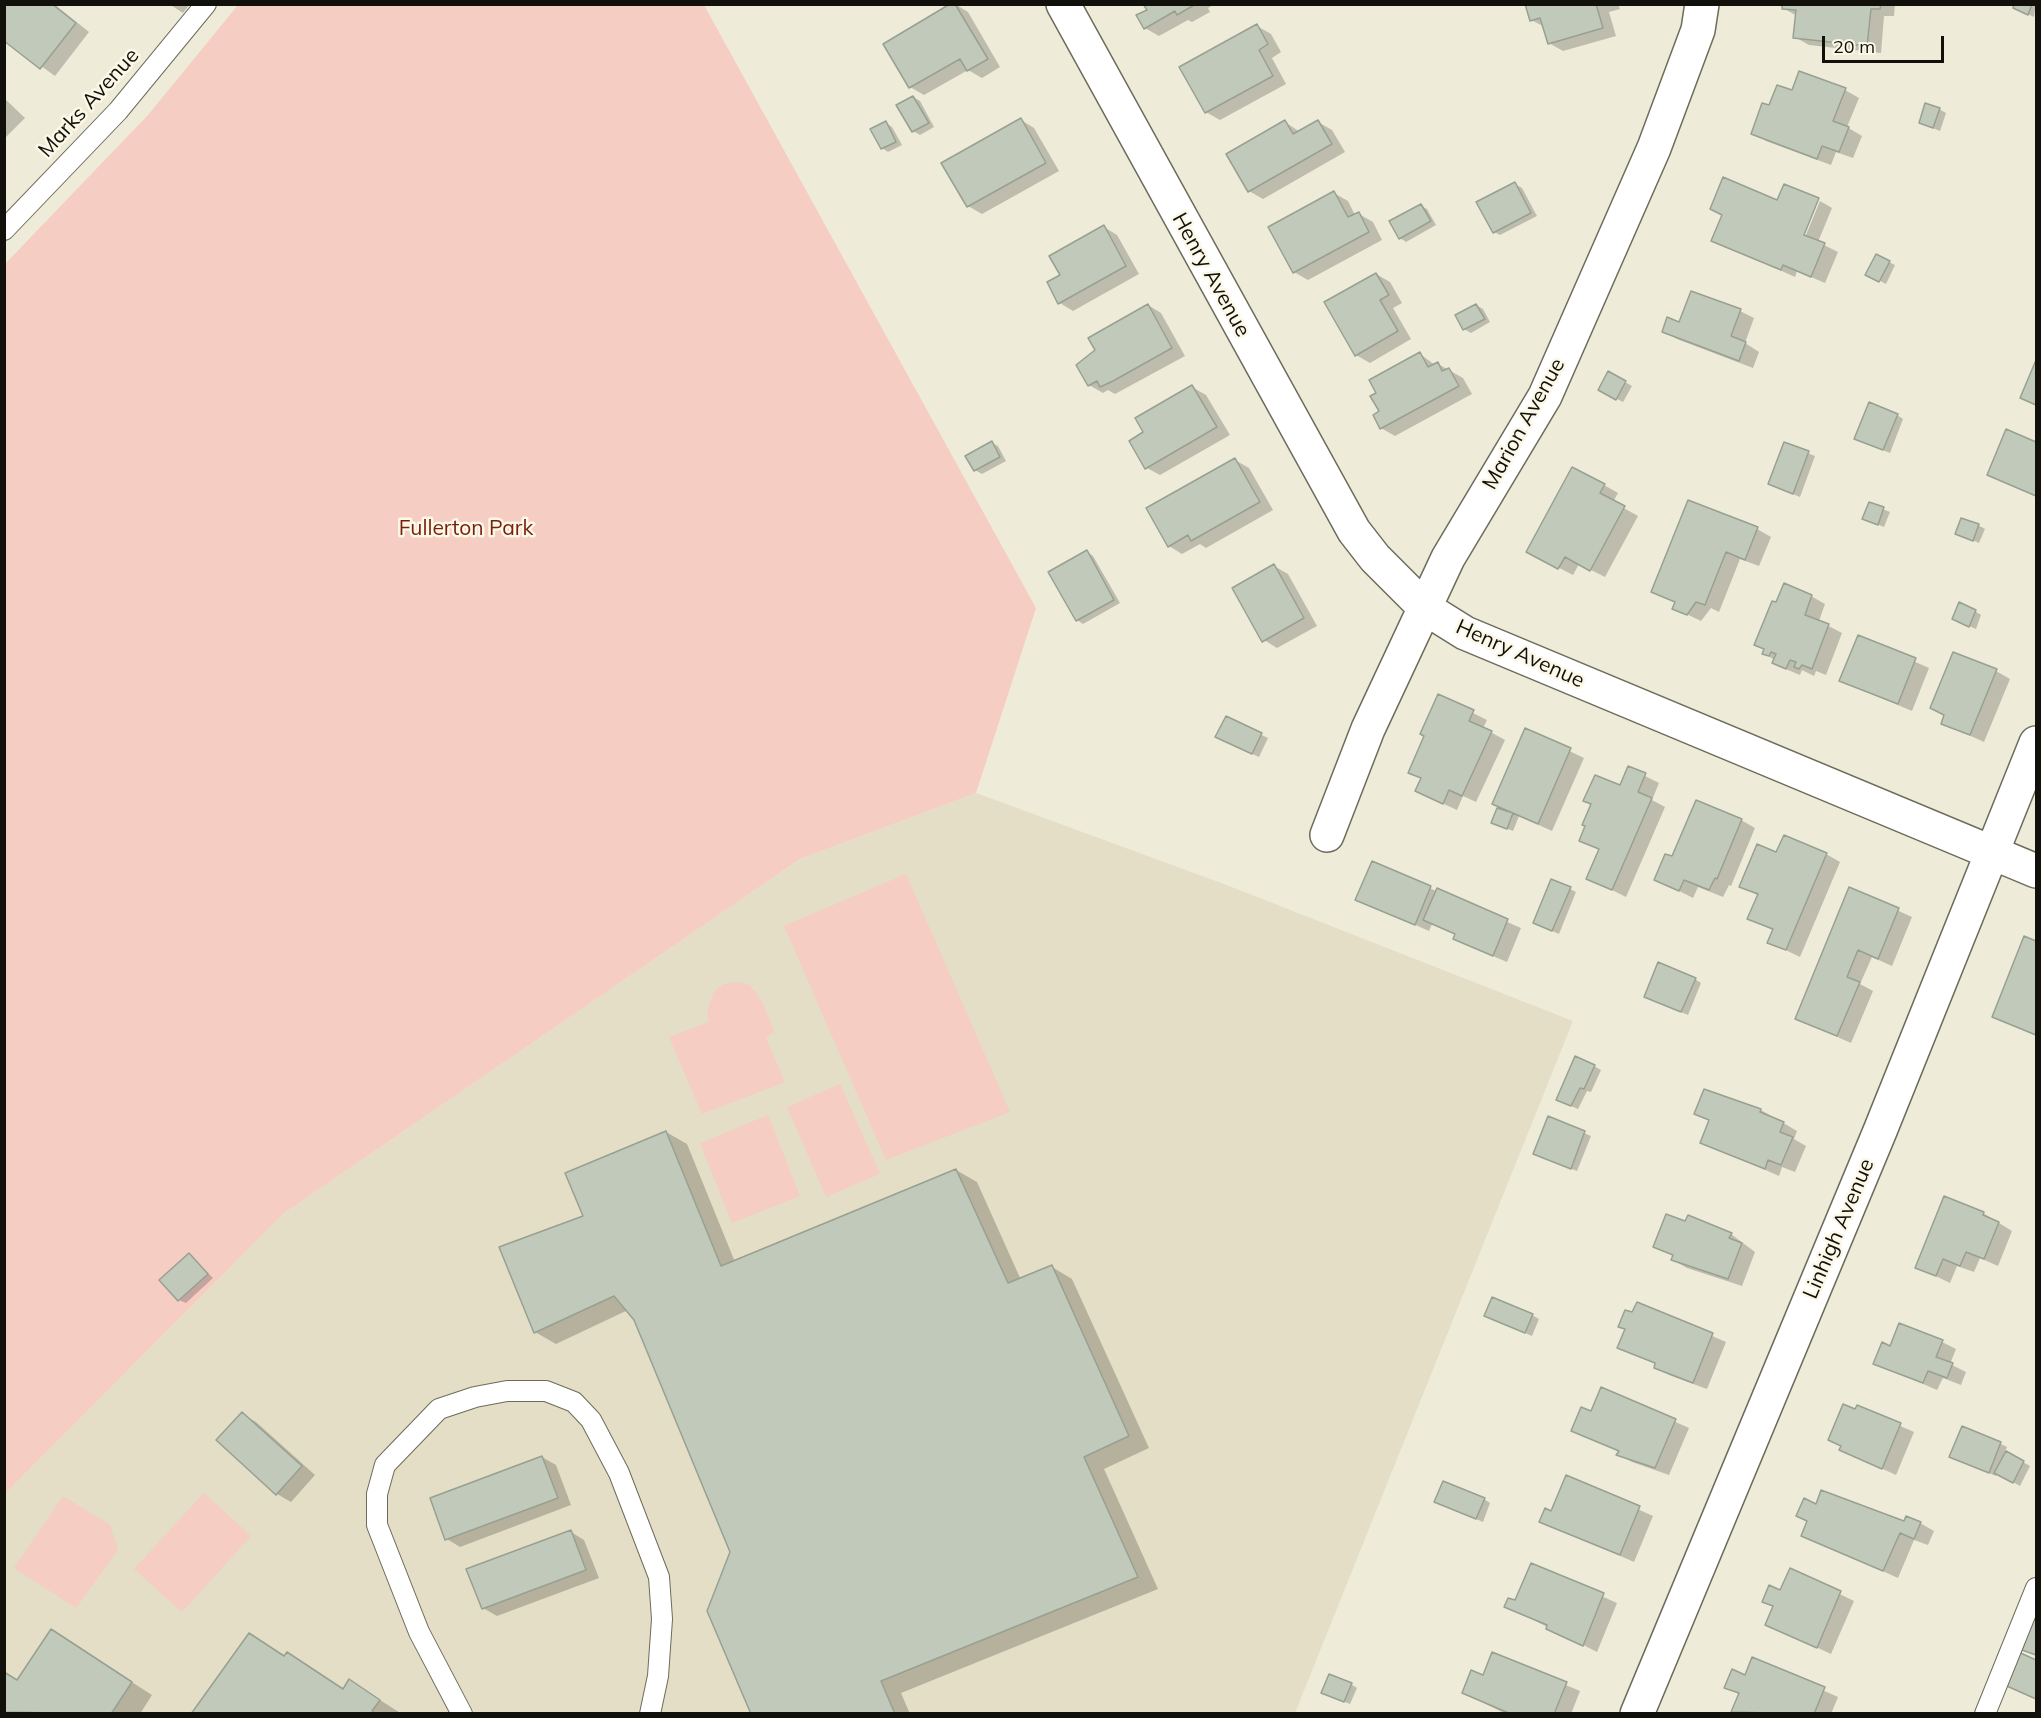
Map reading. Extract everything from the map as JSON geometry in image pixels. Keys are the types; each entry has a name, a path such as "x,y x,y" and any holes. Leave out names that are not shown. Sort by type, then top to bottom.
{"street":[{"name":"Henry Avenue","path":"1063,4 1354,531 1375,558 1425,608 1465,633 2037,871"},
{"name":"Marion Avenue","path":"1328,836 1368,729 1448,558 1545,396 1654,148 1698,30 1702,4"},
{"name":"Linhigh Avenue","path":"1637,1713 1880,1131 2037,743"}],"lane":[{"name":"Marks Avenue","path":"4,230 118,111 206,4"},
{"path":"462,1713 419,1632 377,1525 377,1494 385,1465 438,1409 475,1397 507,1391 546,1392 574,1402 591,1420 619,1473 659,1577 662,1619 658,1676 651,1713"},
{"path":"1985,1713 2037,1588"}],"shaded area":[{"path":"976,793 1224,884 1573,1021 1295,1713 5,1714 5,1494 283,1214 800,859"}],"green space":[{"name":"Fullerton Park","path":"238,5 704,5 1036,608 976,793 800,859 283,1214 5,1494 5,264 148,115"},
{"path":"906,874 1010,1112 886,1160 784,926"},
{"path":"735,982 747,984 762,1002 774,1031 766,1038 785,1082 702,1114 669,1037 709,1022 707,1011 714,991 724,984"},
{"path":"840,1084 880,1174 826,1197 787,1107"},
{"path":"768,1115 800,1196 732,1223 700,1143"},
{"path":"204,1493 251,1536 182,1612 134,1569"},
{"path":"63,1496 110,1525 118,1550 76,1608 14,1568"}],"building":[{"path":"4,4 52,4 76,23 40,69 4,41"},
{"path":"950,4 955,4 988,59 967,71 960,59 909,88 883,44"},
{"path":"1143,4 1196,4 1177,15 1175,11 1144,29 1136,15 1147,10"},
{"path":"1525,4 1596,4 1603,28 1548,44 1540,18 1530,21"},
{"path":"1782,4 1881,4 1880,9 1871,9 1867,46 1793,38 1796,10 1782,9"},
{"path":"2014,4 2032,4 2028,15 2013,8"},
{"path":"1257,24 1268,44 1259,50 1273,76 1205,113 1179,67"},
{"path":"1799,71 1846,88 1833,121 1849,127 1839,152 1822,146 1817,159 1751,134 1762,103 1769,105 1777,85 1792,90"},
{"path":"913,96 929,123 912,132 896,105"},
{"path":"1925,103 1940,108 1933,128 1919,123"},
{"path":"1021,118 1046,163 967,207 941,163"},
{"path":"1285,120 1293,134 1318,120 1332,144 1248,192 1226,154"},
{"path":"886,121 896,142 881,149 870,129"},
{"path":"1723,177 1777,200 1784,184 1819,198 1804,235 1825,243 1811,277 1783,265 1781,270 1711,241 1722,215 1710,209"},
{"path":"1515,182 1531,213 1493,233 1476,202"},
{"path":"1334,191 1348,217 1359,212 1369,232 1293,273 1268,227"},
{"path":"1421,204 1431,221 1399,239 1389,221"},
{"path":"1104,225 1126,266 1058,304 1047,282 1060,275 1049,256"},
{"path":"1876,254 1890,261 1879,282 1865,275"},
{"path":"1376,273 1389,295 1380,300 1398,331 1355,356 1324,302"},
{"path":"1691,291 1741,309 1731,336 1746,342 1739,361 1662,332 1667,317 1679,322"},
{"path":"1148,304 1172,348 1100,387 1097,381 1088,386 1076,365 1095,350 1088,338"},
{"path":"1476,304 1485,319 1463,330 1455,315"},
{"path":"1420,352 1428,367 1438,362 1442,371 1449,368 1459,386 1380,429 1373,415 1379,411 1370,396 1376,393 1369,380"},
{"path":"2036,360 2036,405 2020,398"},
{"path":"1608,371 1626,381 1616,400 1598,390"},
{"path":"1192,385 1217,427 1145,469 1129,441 1143,432 1135,418"},
{"path":"1869,402 1898,414 1883,450 1854,439"},
{"path":"2006,429 2036,442 2036,496 1987,475"},
{"path":"992,441 1000,457 974,471 965,456"},
{"path":"1784,442 1809,451 1793,494 1768,484"},
{"path":"1235,458 1260,502 1191,541 1188,535 1168,547 1146,508"},
{"path":"1572,467 1605,484 1600,493 1625,506 1590,571 1565,557 1558,569 1526,552"},
{"path":"1688,500 1758,527 1745,560 1726,552 1705,605 1696,602 1687,615 1672,609 1675,602 1651,592"},
{"path":"1869,502 1884,507 1878,525 1862,519"},
{"path":"1961,518 1979,524 1973,541 1955,534"},
{"path":"1087,550 1114,600 1076,621 1048,572"},
{"path":"1274,564 1304,618 1262,642 1232,588"},
{"path":"1784,583 1812,595 1805,615 1829,624 1812,669 1802,665 1799,669 1794,667 1796,662 1790,660 1786,669 1772,663 1776,654 1771,652 1769,656 1762,654 1764,649 1754,645 1772,601 1776,602"},
{"path":"1959,602 1976,610 1969,627 1952,619"},
{"path":"1858,635 1916,658 1898,704 1839,681"},
{"path":"1953,652 1997,669 1970,735 1941,724 1944,715 1930,708"},
{"path":"1438,694 1474,710 1469,721 1492,731 1462,796 1449,790 1443,804 1415,791 1421,778 1408,773 1424,736 1420,734"},
{"path":"1226,716 1262,733 1252,754 1215,737"},
{"path":"1525,728 1571,748 1538,824 1492,804"},
{"path":"1628,766 1646,773 1638,792 1652,798 1612,890 1586,879 1599,849 1579,841 1585,826 1582,825 1591,804 1583,801 1595,775 1620,785"},
{"path":"1696,800 1742,819 1717,879 1715,878 1709,890 1684,880 1679,891 1654,880 1665,854 1672,856"},
{"path":"1497,808 1513,813 1507,829 1491,823"},
{"path":"1784,835 1827,853 1786,950 1767,943 1773,929 1747,919 1758,894 1739,887 1757,844 1776,852"},
{"path":"1372,861 1431,886 1415,925 1355,900"},
{"path":"1551,879 1571,887 1552,931 1533,923"},
{"path":"1849,887 1899,908 1878,959 1858,950 1847,977 1860,982 1837,1036 1795,1019"},
{"path":"1437,888 1508,919 1493,956 1453,939 1455,934 1423,920"},
{"path":"2024,936 2036,941 2036,1035 1992,1017"},
{"path":"1658,962 1696,978 1681,1012 1644,997"},
{"path":"1575,1056 1595,1065 1584,1089 1580,1088 1571,1106 1556,1100"},
{"path":"1704,1089 1761,1109 1760,1112 1784,1122 1780,1132 1793,1137 1781,1165 1768,1160 1765,1169 1700,1143 1709,1120 1694,1114"},
{"path":"1548,1116 1585,1131 1571,1169 1533,1154"},
{"path":"666,1131 721,1266 956,1169 1008,1283 1052,1265 1129,1436 1084,1457 1138,1577 881,1681 895,1714 751,1714 707,1611 730,1552 634,1320 614,1296 534,1333 499,1247 583,1216 565,1173"},
{"path":"1944,1196 1984,1212 1983,1215 1999,1222 1984,1259 1966,1252 1960,1266 1943,1259 1936,1276 1915,1268"},
{"path":"1666,1214 1685,1221 1688,1215 1732,1233 1729,1238 1742,1243 1728,1279 1671,1260 1673,1255 1653,1247"},
{"path":"189,1253 208,1274 178,1301 159,1280"},
{"path":"1492,1297 1533,1314 1525,1333 1484,1316"},
{"path":"1637,1302 1713,1333 1693,1383 1654,1368 1655,1363 1617,1348 1625,1329 1618,1327 1625,1310 1632,1312"},
{"path":"1899,1323 1943,1340 1936,1357 1953,1363 1947,1378 1928,1371 1923,1383 1873,1364 1882,1342 1890,1346"},
{"path":"1601,1387 1676,1419 1655,1468 1616,1455 1619,1451 1571,1431 1581,1407 1591,1411"},
{"path":"1843,1404 1855,1409 1857,1405 1901,1423 1882,1469 1839,1450 1841,1446 1828,1440"},
{"path":"242,1412 302,1466 276,1495 216,1440"},
{"path":"1962,1426 2001,1442 1989,1473 1949,1457"},
{"path":"2006,1451 2024,1461 2013,1483 1994,1473"},
{"path":"542,1456 558,1498 445,1540 430,1498"},
{"path":"1566,1475 1640,1506 1620,1555 1539,1522 1545,1508 1551,1511"},
{"path":"1443,1481 1485,1498 1476,1519 1434,1502"},
{"path":"1821,1490 1904,1521 1906,1516 1921,1522 1914,1539 1900,1533 1883,1571 1801,1536 1807,1521 1796,1516 1804,1498 1816,1504"},
{"path":"571,1530 586,1570 482,1609 466,1569"},
{"path":"1531,1563 1604,1593 1583,1646 1546,1629 1547,1625 1504,1607 1508,1598 1515,1600"},
{"path":"1790,1568 1841,1591 1817,1648 1765,1625 1773,1606 1762,1602 1769,1585 1780,1590"},
{"path":"2033,1618 2036,1619 2036,1655 2022,1650"},
{"path":"51,1629 132,1682 111,1714 4,1712 4,1672 17,1680"},
{"path":"249,1633 284,1656 287,1652 343,1689 349,1679 380,1700 372,1711 376,1714 191,1714"},
{"path":"2014,1650 2036,1660 2036,1699 2000,1683"},
{"path":"1492,1652 1567,1682 1554,1714 1511,1714 1462,1693 1471,1670 1483,1675"},
{"path":"1752,1657 1825,1687 1814,1714 1731,1712 1739,1693 1724,1688 1732,1669 1745,1675"},
{"path":"1329,1674 1352,1683 1344,1702 1321,1693"}]}
